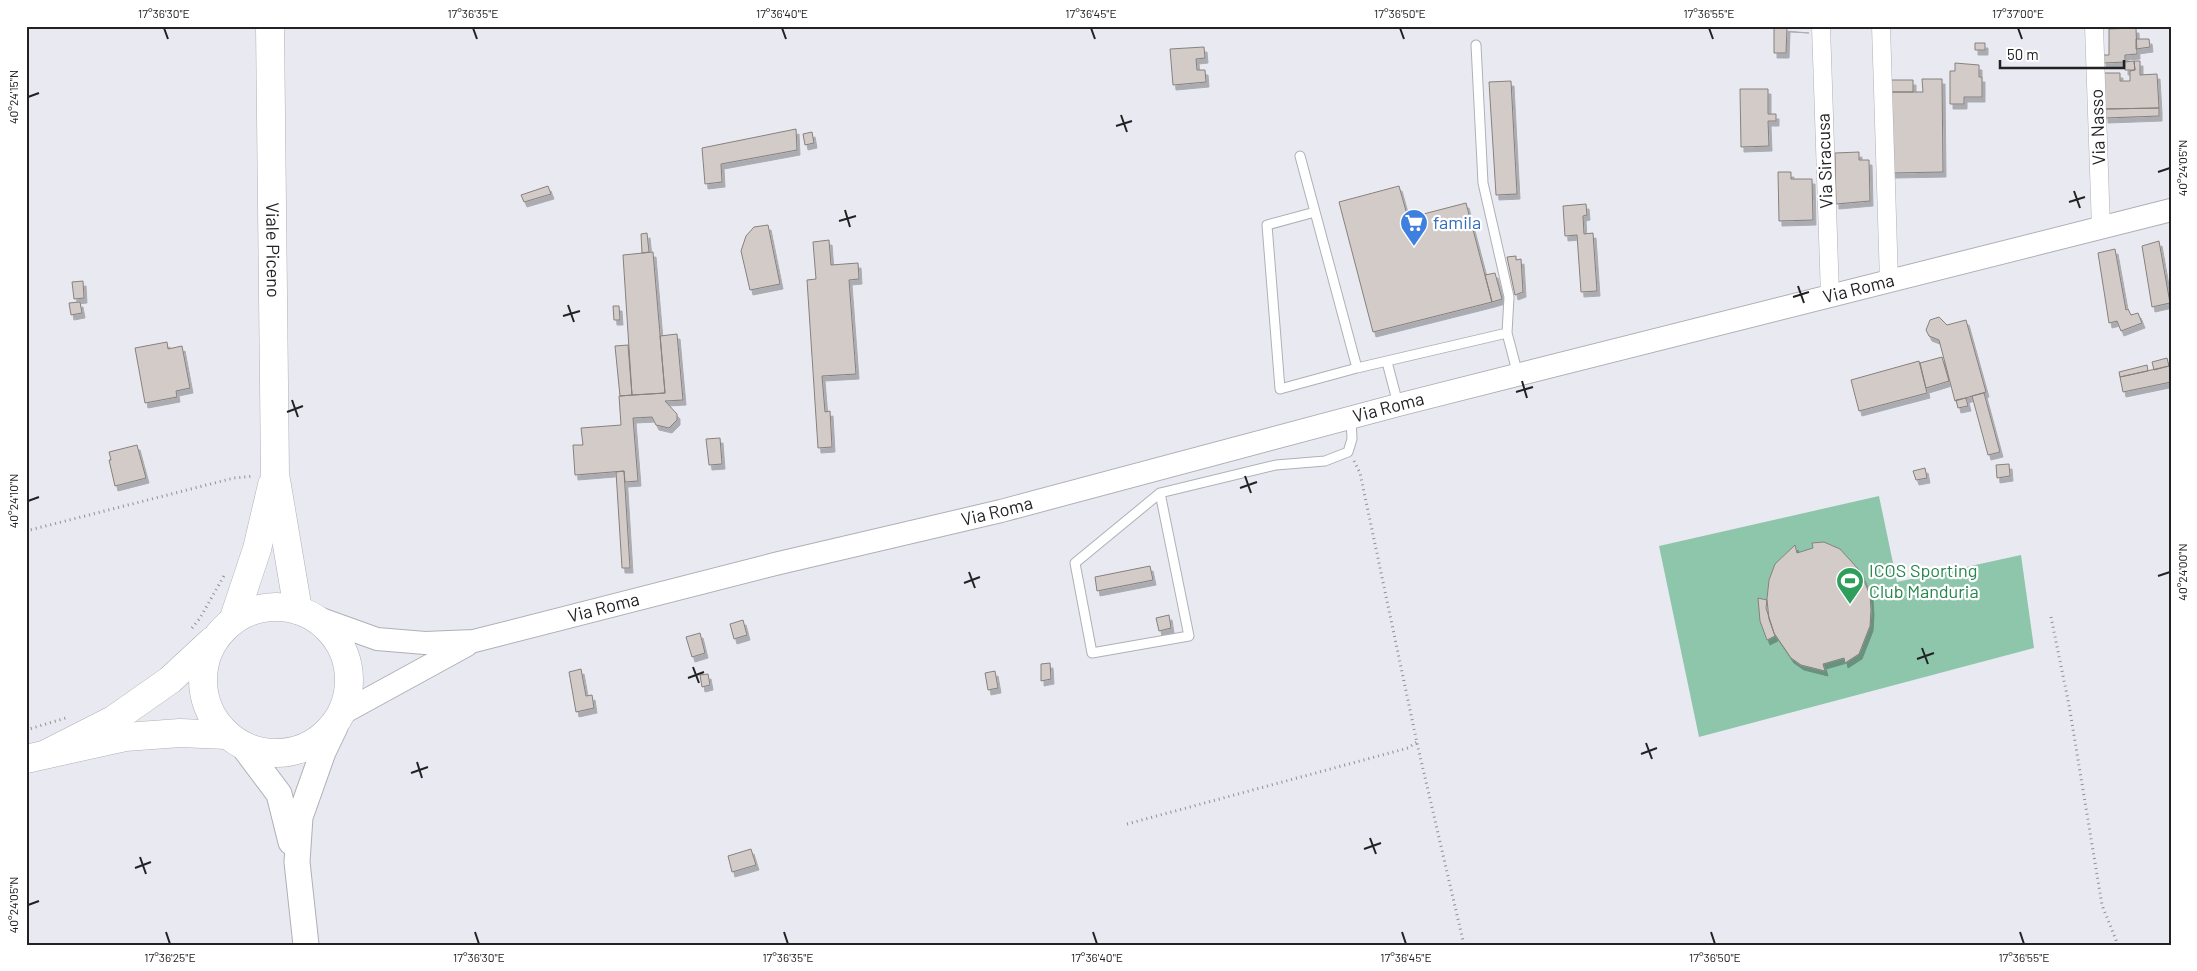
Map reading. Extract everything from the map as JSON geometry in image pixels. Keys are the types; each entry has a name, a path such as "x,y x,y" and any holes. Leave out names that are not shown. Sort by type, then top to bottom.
{"main road":[{"name":"Viale Piceno","path":"224,630 257,549 264,480 270,26"},
{"name":"Viale Piceno","path":"264,480 305,613"},
{"path":"36,756 113,720 170,680 224,630 247,612 281,607 305,613 328,628 339,642 347,660 349,687 300,817 298,862 306,945"},
{"path":"224,630 206,658 202,678 205,700 214,719 279,794 298,862"},
{"path":"36,756 125,737 180,733 235,741 261,752 280,753 299,750 316,742 338,720"}],"street":[{"name":"Via Siracusa","path":"1821,26 1830,296"},
{"path":"1881,26 1889,281"},
{"name":"Via Nasso","path":"2094,26 2101,228"},
{"name":"Via Roma","path":"305,613 376,638 425,644 474,641 775,564 1001,510 1350,417 2171,210"},
{"name":"Via Roma","path":"338,720 474,641"}],"lane":[{"path":"1476,45 1483,182 1509,297 1507,333 1518,376"},
{"path":"1300,156 1357,368"},
{"path":"1315,212 1267,226 1280,389 1357,368 1507,333"},
{"path":"1388,362 1398,405"},
{"path":"1160,493 1189,636 1092,653 1075,563 1160,493 1276,465 1325,461 1348,452 1352,439 1350,417"}],"path":[{"path":"1348,452 1360,473 1417,742 1464,945"},
{"path":"26,531 234,478 255,476 264,480"},
{"path":"189,631 200,618 229,566"},
{"path":"2051,617 2069,705 2102,905 2118,945"},
{"path":"26,730 74,715"},
{"path":"1127,824 1408,748 1417,742"}],"green space":[{"name":"ICOS Sporting Club Manduria","path":"1879,496 1897,582 2021,555 2034,648 1699,737 1659,546"}],"building":[{"path":"1783,26 1806,28 1787,27 1786,53 1774,53 1774,27"},
{"path":"2136,28 2137,54 2125,55 2125,62 2103,63 2103,55 2109,55 2109,29"},
{"path":"2136,39 2149,39 2150,47 2136,49"},
{"path":"1975,43 1985,43 1985,50 1975,50"},
{"path":"1204,47 1205,58 1196,59 1197,70 1205,70 1206,82 1173,85 1170,49"},
{"path":"2134,61 2140,61 2140,75 2157,74 2159,108 2105,109 2103,73 2120,73 2120,81 2130,81 2130,71 2135,70"},
{"path":"2134,61 2135,70 2125,70 2125,62"},
{"path":"1955,63 1979,65 1979,77 1982,77 1982,97 1964,97 1964,104 1950,104 1950,71 1955,71"},
{"path":"1922,79 1942,79 1943,172 1892,173 1891,92 1923,92"},
{"path":"1891,80 1913,80 1913,92 1891,92"},
{"path":"1511,81 1517,194 1496,195 1489,82"},
{"path":"1740,89 1768,89 1768,114 1776,114 1776,121 1768,121 1769,146 1741,147"},
{"path":"2159,108 2159,116 2105,118 2105,109"},
{"path":"796,129 797,150 721,164 722,182 705,184 702,148"},
{"path":"812,132 814,143 805,145 803,134"},
{"path":"1859,152 1859,160 1869,160 1870,201 1836,204 1835,153"},
{"path":"1778,172 1791,172 1791,179 1812,179 1813,220 1779,221"},
{"path":"548,186 551,194 524,202 521,195"},
{"name":"famila","path":"1399,186 1408,218 1466,203 1492,302 1373,332 1339,202"},
{"path":"1586,204 1587,215 1583,216 1584,234 1593,233 1597,291 1581,292 1577,235 1565,236 1563,206"},
{"path":"768,225 780,284 750,290 741,251 746,236 754,227"},
{"path":"647,233 649,252 642,253 641,234"},
{"path":"829,240 831,265 858,263 859,279 849,280 856,374 822,376 825,412 830,411 832,447 818,448 807,280 816,279 813,242"},
{"path":"2159,241 2170,303 2152,307 2142,246"},
{"path":"2115,249 2126,310 2128,309 2131,315 2138,313 2142,323 2121,331 2117,321 2109,323 2098,253"},
{"path":"653,252 665,393 632,395 623,255"},
{"path":"1516,256 1516,260 1521,259 1523,292 1515,295 1507,257"},
{"path":"1495,273 1502,299 1492,302 1485,275"},
{"path":"83,281 84,298 74,299 72,282"},
{"path":"80,302 82,313 71,315 69,303"},
{"path":"613,306 619,306 620,320 614,320"},
{"path":"1939,317 1947,325 1966,320 1986,392 1955,401 1939,340 1929,336 1926,330 1930,320"},
{"path":"677,334 683,400 665,401 677,414 677,420 669,428 656,425 652,417 633,418 638,481 625,482 624,471 575,475 573,445 583,445 581,428 621,425 619,396 665,393 660,336"},
{"path":"167,342 168,349 182,346 190,388 176,391 177,397 145,403 135,348"},
{"path":"628,345 632,395 620,396 615,346"},
{"path":"1942,357 1949,381 1926,388 1920,363"},
{"path":"2167,358 2169,366 2154,370 2152,362"},
{"path":"1919,361 1927,393 1859,411 1851,380"},
{"path":"2147,365 2148,371 2120,377 2119,372"},
{"path":"2171,366 2171,382 2123,392 2120,377"},
{"path":"1984,393 2000,452 1988,455 1972,396"},
{"path":"1966,398 1968,406 1958,408 1956,400"},
{"path":"720,438 722,464 709,465 706,439"},
{"path":"137,445 146,478 115,486 109,452"},
{"path":"2009,464 2010,476 1997,478 1996,465"},
{"path":"1925,468 1927,478 1916,480 1913,471"},
{"path":"624,471 630,568 622,568 616,472"},
{"path":"1824,542 1840,549 1860,571 1870,595 1871,610 1870,626 1859,654 1845,663 1844,658 1823,664 1825,671 1801,665 1791,658 1774,633 1766,608 1769,580 1775,564 1795,545 1797,553 1813,548 1812,543"},
{"path":"1150,566 1153,580 1097,591 1095,577"},
{"path":"1758,598 1767,600 1769,619 1775,636 1767,640 1760,621"},
{"path":"1169,615 1171,628 1159,631 1156,618"},
{"path":"743,620 747,635 734,639 730,624"},
{"path":"700,633 705,653 692,657 686,637"},
{"path":"1050,663 1051,679 1041,681 1041,664"},
{"path":"581,669 586,696 592,695 594,708 576,712 569,672"},
{"path":"995,671 998,688 988,690 985,673"},
{"path":"708,674 710,685 702,687 700,675"},
{"path":"751,849 756,865 732,872 728,856"}],"place":[{"name":"famila","path":"1414,247"},
{"name":"ICOS Sporting Club Manduria","path":"1850,605"}]}
